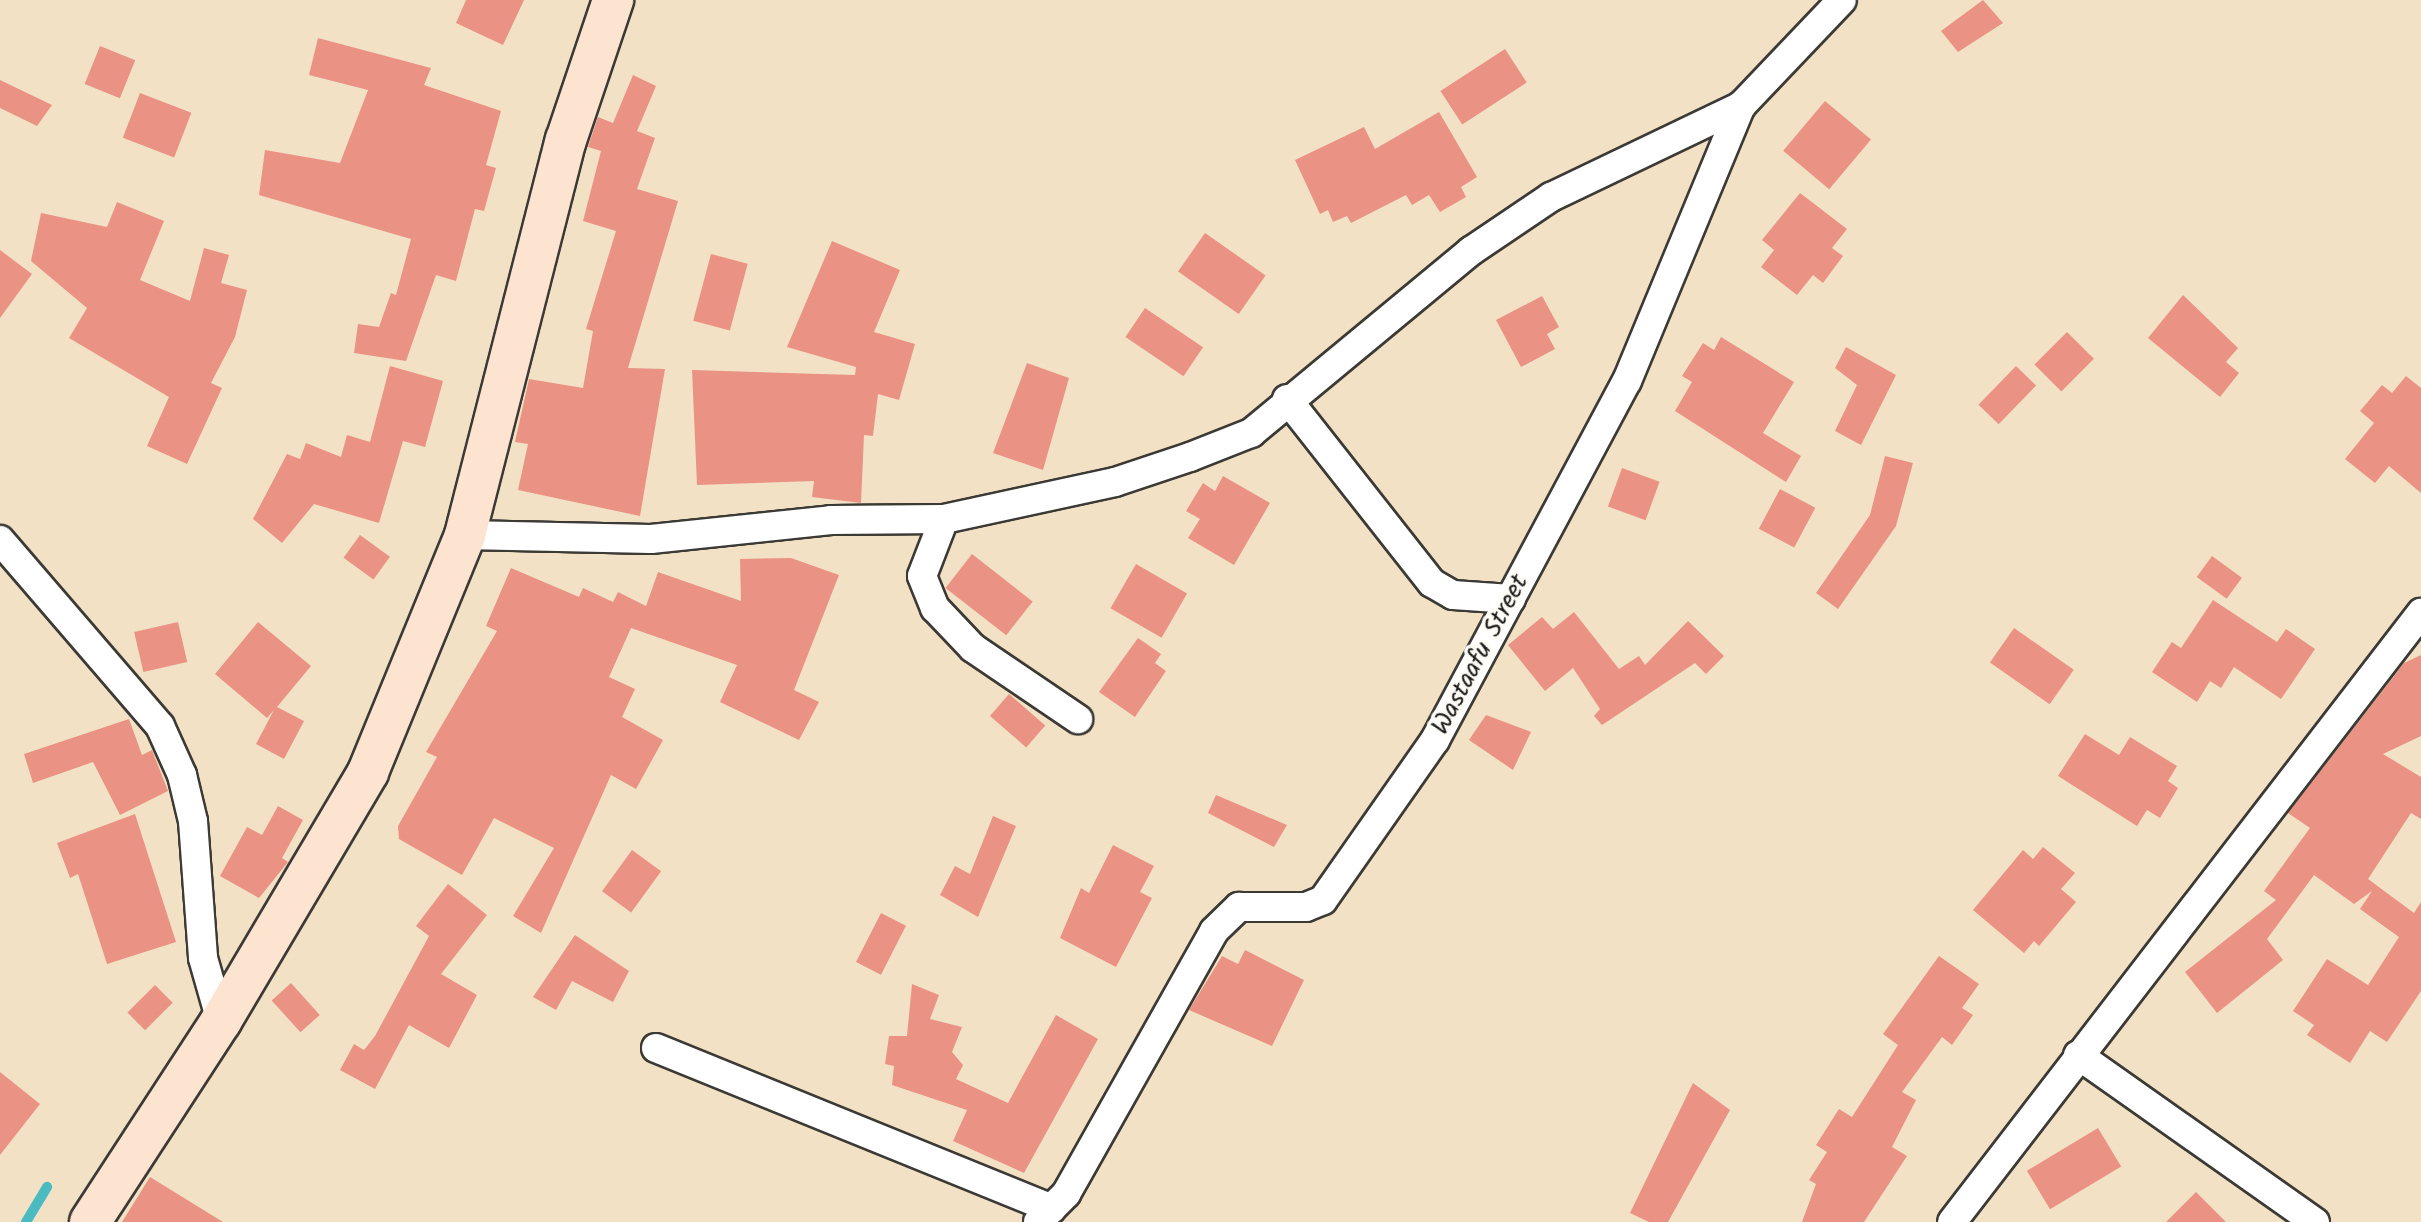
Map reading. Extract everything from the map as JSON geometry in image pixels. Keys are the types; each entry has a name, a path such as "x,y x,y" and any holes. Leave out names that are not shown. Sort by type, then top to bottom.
{"main road":[{"path":"90,1222 221,1021 368,772 465,535 566,140 613,0"}],"street":[{"name":"Wastaafu Street","path":"1045,1215 1214,931 1239,907 1306,907 1336,888 1435,740 1627,381 1741,106 1842,0"},
{"path":"465,535 651,539 831,520 944,519 1115,482 1190,457 1251,433 1287,399 1471,251 1551,197 1741,106"},
{"path":"1287,399 1432,583 1453,595 1511,599"},
{"path":"944,519 922,576 935,608 973,648 1078,719"},
{"path":"0,540 110,663 160,726 176,763 193,821 203,958 221,1021"},
{"path":"1952,1222 2421,613"},
{"path":"656,1048 1045,1215"},
{"path":"2078,1055 2315,1222"}],"building":[{"path":"466,0 524,0 503,45 456,23"},
{"path":"1983,0 2003,23 1958,52 1941,31"},
{"path":"318,38 431,68 424,85 501,111 486,165 496,168 484,211 475,209 456,281 436,275 406,361 354,353 358,324 379,327 391,293 396,295 411,239 259,195 265,150 340,163 368,90 309,75"},
{"path":"100,46 135,60 120,98 85,84"},
{"path":"1505,49 1527,83 1462,124 1440,91"},
{"path":"633,75 656,86 637,131 655,138 637,189 678,201 628,368 665,369 640,516 518,490 528,444 515,442 529,379 583,388 593,331 586,329 616,231 583,221 601,151 588,147 598,117 613,123"},
{"path":"0,80 52,105 37,126 0,108"},
{"path":"140,93 191,113 174,158 123,138"},
{"path":"1825,101 1871,140 1829,189 1783,151"},
{"path":"1439,112 1477,177 1461,187 1466,197 1440,212 1429,195 1412,205 1406,195 1351,223 1347,216 1333,222 1328,210 1320,214 1295,160 1364,127 1375,149"},
{"path":"1800,193 1847,229 1832,248 1843,256 1823,283 1813,275 1797,295 1761,267 1774,250 1762,240"},
{"path":"117,202 164,221 140,280 190,301 204,248 229,255 221,283 247,290 235,337 211,383 222,388 187,464 147,446 169,397 69,338 87,308 31,261 41,213 107,227"},
{"path":"1205,233 1266,275 1239,314 1178,272"},
{"path":"832,241 900,270 874,332 915,344 899,400 878,394 873,436 864,435 861,503 812,497 814,481 697,485 692,370 855,375 856,367 787,347"},
{"path":"0,250 32,274 0,318"},
{"path":"711,254 748,264 730,330 693,321"},
{"path":"2183,295 2238,348 2226,362 2239,373 2220,397 2148,338"},
{"path":"1542,296 1559,327 1547,334 1555,349 1521,367 1496,320"},
{"path":"1145,308 1203,347 1183,376 1125,337"},
{"path":"2067,332 2094,359 2061,391 2034,365"},
{"path":"1721,337 1794,382 1763,433 1801,456 1786,482 1675,411 1692,382 1682,376 1703,343 1714,350"},
{"path":"1846,347 1896,375 1861,445 1835,431 1857,385 1835,368"},
{"path":"1027,363 1069,378 1043,470 993,453"},
{"path":"390,366 443,381 425,447 403,441 379,523 314,504 282,543 253,519 287,454 300,459 306,443 341,457 347,435 370,442"},
{"path":"2016,366 2036,385 1999,424 1978,405"},
{"path":"2406,376 2421,388 2421,493 2389,466 2375,483 2345,459 2374,423 2360,411 2382,385 2392,393"},
{"path":"1885,456 1913,463 1896,526 1838,609 1816,593 1870,515"},
{"path":"1622,468 1660,482 1646,520 1608,507"},
{"path":"1223,476 1270,503 1234,565 1188,538 1200,519 1186,511 1203,483 1215,491"},
{"path":"1780,489 1815,508 1794,548 1759,529"},
{"path":"360,535 390,557 373,579 344,558"},
{"path":"972,554 1033,601 1006,635 946,588"},
{"path":"2212,556 2242,578 2227,599 2197,577"},
{"path":"791,558 839,575 794,690 819,702 799,740 720,702 737,665 631,628 609,677 635,689 622,717 663,740 636,789 611,775 541,933 513,916 554,848 494,818 462,875 399,839 398,826 437,757 426,752 497,631 486,626 511,568 579,597 583,588 613,602 618,592 646,606 658,572 741,601 740,559"},
{"path":"1136,564 1187,593 1162,638 1110,608"},
{"path":"2213,600 2277,642 2286,629 2315,649 2281,699 2234,667 2221,688 2210,681 2197,702 2152,672 2172,642 2181,648"},
{"path":"1574,612 1619,669 1639,656 1645,665 1688,621 1724,656 1706,674 1695,663 1602,725 1594,716 1600,709 1573,668 1545,691 1508,645 1542,617 1553,629"},
{"path":"178,622 187,662 143,672 134,632"},
{"path":"258,622 311,666 277,707 304,721 284,759 256,744 274,710 267,718 215,674"},
{"path":"2014,628 2074,670 2050,704 1990,662"},
{"path":"1138,638 1161,654 1155,663 1166,671 1135,717 1099,692"},
{"path":"2421,655 2421,736 2383,754 2421,777 2421,819 2411,813 2368,879 2414,913 2421,902 2421,991 2387,1042 2370,1031 2350,1063 2307,1035 2314,1025 2293,1011 2327,959 2368,985 2399,937 2360,909 2372,891 2354,904 2314,875 2267,939 2283,960 2217,1013 2185,972 2276,900 2264,891 2310,828 2288,813 2404,663"},
{"path":"1009,694 1045,725 1026,747 990,716"},
{"path":"1486,715 1531,732 1513,770 1469,740"},
{"path":"129,719 142,755 152,750 168,791 120,815 93,762 33,783 24,754"},
{"path":"2085,734 2119,755 2130,737 2177,766 2168,781 2178,788 2160,818 2147,810 2137,826 2058,776"},
{"path":"1216,795 1287,825 1274,847 1208,813"},
{"path":"278,806 303,820 282,858 288,862 259,898 220,876 247,827 262,835"},
{"path":"135,814 176,942 107,964 78,874 70,878 57,843"},
{"path":"993,816 1016,826 978,917 940,895 955,866 970,874"},
{"path":"1113,845 1154,866 1140,892 1152,898 1116,967 1060,938 1081,888 1089,893"},
{"path":"2043,847 2075,873 2061,889 2076,902 2039,946 2034,941 2024,953 1973,910 2023,850 2033,859"},
{"path":"632,850 661,871 631,912 602,891"},
{"path":"448,884 487,915 441,974 477,995 449,1048 409,1025 375,1089 340,1070 354,1044 364,1050 375,1036 429,936 416,926"},
{"path":"881,913 906,926 881,975 856,962"},
{"path":"575,935 629,971 613,1002 572,981 556,1010 533,997"},
{"path":"1245,950 1304,980 1272,1046 1189,1010 1222,956 1238,964"},
{"path":"1939,956 1979,984 1962,1008 1973,1015 1952,1045 1942,1037 1902,1092 1916,1100 1892,1147 1907,1156 1864,1222 1802,1222 1816,1184 1809,1180 1827,1152 1816,1145 1839,1109 1852,1117 1898,1045 1883,1034"},
{"path":"291,983 320,1015 300,1032 272,1000"},
{"path":"912,984 939,995 930,1019 962,1027 952,1052 963,1065 956,1079 1008,1103 1056,1015 1098,1039 1024,1173 953,1141 967,1110 892,1085 894,1066 885,1064 889,1036 907,1036"},
{"path":"155,985 173,1003 145,1030 127,1013"},
{"path":"0,1072 40,1104 0,1155"},
{"path":"1693,1083 1730,1110 1668,1222 1649,1222 1630,1213"},
{"path":"2098,1128 2121,1167 2050,1209 2027,1171"},
{"path":"150,1177 223,1222 122,1222"},
{"path":"2196,1192 2226,1222 2166,1222"}],"waterway":[{"path":"26,1222 47,1187"}]}
